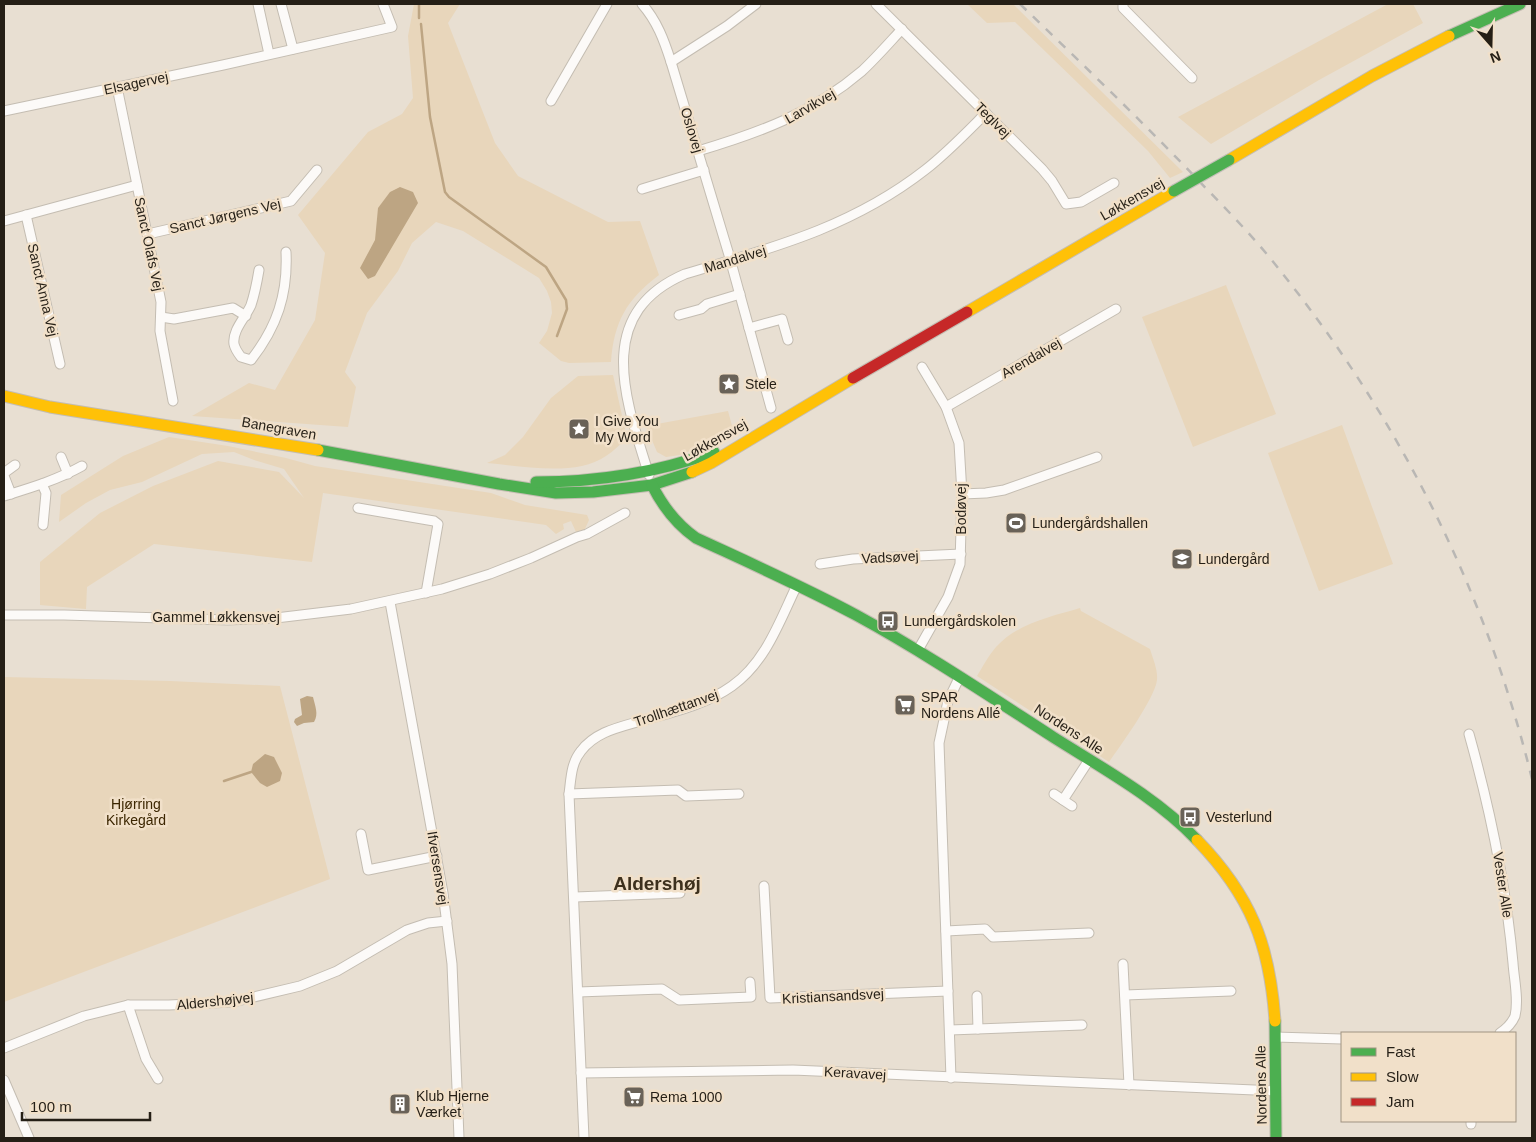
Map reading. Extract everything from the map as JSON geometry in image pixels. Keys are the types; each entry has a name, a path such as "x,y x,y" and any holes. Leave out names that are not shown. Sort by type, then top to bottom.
{"main road":[{"name":"Løkkensvej","path":"652,485 692,472 711,463 738,448 764,430 1384,69 1458,31 1520,4"},
{"name":"Banegraven","path":"4,387 46,403 84,412"},
{"name":"Banegraven","path":"4,396 50,407 284,444 549,492 593,492 652,485"},
{"name":"Løkkensvej","path":"648,472 707,454 764,430"},
{"name":"Banegraven","path":"468,477 563,482 593,481 648,472"},
{"name":"Nordens Alle","path":"652,485 660,502 687,532 856,615 960,676 1089,760 1182,824 1222,865 1239,891 1257,928 1267,956 1273,995 1276,1138"}],"street":[{"path":"258,4 269,54"},
{"path":"281,4 293,48"},
{"name":"Elsagervej","path":"4,111 392,27 383,4"},
{"path":"551,101 607,4"},
{"name":"Oslovej","path":"642,4 652,15 663,36 704,170 771,408"},
{"path":"671,62 727,26 756,4"},
{"name":"Teglvej","path":"876,4 1042,169 1066,204 1081,202 1114,183"},
{"path":"1123,4 1123,8 1192,78"},
{"name":"Larvikvej","path":"698,151 753,134 811,107 838,90 862,70 902,29"},
{"name":"Sanct Olafs Vej","path":"117,87 162,302 160,332 173,401"},
{"name":"Mandalvej","path":"652,485 637,437 622,366 623,348 627,332 643,302 669,280 818,232 874,205 925,170 949,150 986,113"},
{"name":"Sanct Jørgens Vej","path":"148,234 291,201 317,170"},
{"path":"642,189 704,170"},
{"path":"4,221 137,185"},
{"name":"Sanct Anna Vej","path":"26,215 60,364"},
{"path":"259,270 256,290 246,316 236,331 234,342 241,357 248,360 251,360 272,330 280,310 285,281 286,252"},
{"path":"679,315 740,294"},
{"path":"161,317 174,319 234,308 246,316"},
{"name":"Arendalvej","path":"946,407 1116,310"},
{"path":"749,328 782,319 788,340"},
{"name":"Bodøvej","path":"918,650 948,597 960,564 962,494 959,443 946,407 922,367"},
{"path":"61,457 68,474"},
{"path":"962,494 1004,490 1097,457"},
{"path":"15,465 4,474 7,495 68,474 82,466"},
{"path":"42,484 46,493 44,525"},
{"path":"358,508 438,524 426,593"},
{"name":"Gammel Løkkensvej","path":"4,615 228,620 312,615 390,602 490,574 531,558 577,536 587,534 625,513"},
{"name":"Vadsøvej","path":"820,564 853,559 961,554"},
{"name":"Trollhættanvej","path":"584,1138 575,897 569,794 572,769 580,752 594,738 609,730 711,698 743,678 766,649 798,585"},
{"name":"Ifversensvej","path":"390,602 437,856 447,921 452,964 459,1138"},
{"path":"951,1078 939,743 948,701 960,676"},
{"name":"Vester Alle","path":"1469,734 1496,841 1510,926 1516,1000 1514,1017 1501,1032"},
{"path":"1063,800 1089,760"},
{"path":"569,794 678,790 686,796 739,794"},
{"path":"1054,794 1072,806"},
{"path":"361,834 368,870 437,856"},
{"name":"Kristiansandsvej","path":"764,886 770,998 948,990"},
{"path":"575,897 680,893"},
{"name":"Aldershøjvej","path":"4,1048 84,1016 128,1005 234,1002 266,996 300,986 337,971 407,930 428,923 447,921"},
{"path":"946,931 985,929 993,937 1089,933"},
{"path":"1123,964 1129,1085"},
{"path":"578,992 662,989 679,1000 751,997 750,982"},
{"path":"1125,995 1231,991"},
{"path":"977,996 978,1029"},
{"path":"128,1005 146,1059 158,1080"},
{"path":"950,1030 1082,1025"},
{"path":"1275,1037 1341,1039"},
{"name":"Keravavej","path":"581,1073 793,1070 1276,1091"},
{"path":"4,1080 29,1138"}],"green space":[{"path":"414,4 460,4 448,23 495,143 518,176 608,222 640,221 659,275 638,294 624,313 615,335 611,362 569,363 561,361 539,343 547,331 552,313 547,291 539,278 463,231 436,222 412,243 398,271 367,313 345,372 356,387 348,427 192,416 249,383 275,390 315,320 325,253 298,215 368,132 402,114 413,98 408,36"},
{"path":"967,4 1013,4 1183,172 1170,178 1148,151 1015,22 987,23"},
{"path":"1388,4 1413,4 1423,23 1319,80 1211,144 1178,117"},
{"path":"1226,285 1276,414 1193,447 1142,317"},
{"path":"613,375 627,438 609,454 594,462 564,468 532,468 487,463 505,455 523,437 551,398 578,376"},
{"path":"728,411 734,433 680,455 666,457 657,452 646,426"},
{"path":"1342,425 1393,564 1319,591 1268,453"},
{"path":"169,437 228,446 315,466 491,493 525,505 587,515 589,520 584,531 576,532 571,521 563,524 564,529 556,534 546,525 323,493 312,562 154,544 87,587 86,609 40,605 40,562 100,513 153,486 218,461 279,472 304,498 284,469 234,452 202,454 142,482 110,490 86,503 59,522 61,495 123,456"},
{"path":"1080,608 1081,611 1150,649 1156,668 1157,680 1150,698 1109,762 977,676 996,647 1014,632 1046,618"},
{"name":"Hjørring Kirkegård","path":"4,677 280,686 330,879 4,1002"}],"shaded area":[{"path":"400,187 413,192 418,203 375,276 368,279 360,268 375,240 378,208 390,192"},
{"path":"307,696 313,697 316,710 314,722 297,726 294,722 295,719 302,715 300,699"},
{"path":"265,754 274,757 282,773 280,781 267,787 260,783 251,772 253,764"}],"waterway":[{"path":"419,4 419,18"},
{"path":"421,24 430,117 445,192 449,197 546,267 566,300 567,309 557,336"},
{"path":"224,781 251,772"}],"railway":[{"path":"1020,4 1153,134 1251,236 1272,260 1325,330 1365,389 1402,450 1435,512 1464,577 1491,643 1513,710 1532,779"}],"traffic: fast":[{"path":"1449,36 1520,4"},
{"path":"1174,191 1229,160"},
{"path":"318,450 556,493 593,492 652,485 692,472"},
{"path":"536,482 559,482 626,475 670,466 714,452"},
{"path":"652,485 671,514 682,527 696,538 777,575 856,615 956,674 1147,797 1197,840"},
{"path":"1275,1021 1276,1138"}],"traffic: slow":[{"path":"1229,160 1372,76 1449,36"},
{"path":"967,312 1174,191"},
{"path":"692,472 711,463 853,378"},
{"path":"4,396 50,407 318,450"},
{"path":"1197,840 1231,881 1254,923 1268,969 1275,1021"}],"traffic: jam":[{"path":"853,378 967,312"}],"place":[{"name":"Stele","path":"729,384"},
{"name":"I Give You My Word","path":"579,429"},
{"name":"Lundergårdshallen","path":"1016,523"},
{"name":"Lundergård","path":"1182,559"},
{"name":"Lundergårdskolen","path":"888,621"},
{"name":"SPAR Nordens Allé","path":"905,705"},
{"name":"Vesterlund","path":"1190,817"},
{"name":"Rema 1000","path":"634,1097"},
{"name":"Klub Hjerne Værket","path":"400,1104"}],"district":[{"name":"Aldershøj","path":"657,883"}]}
